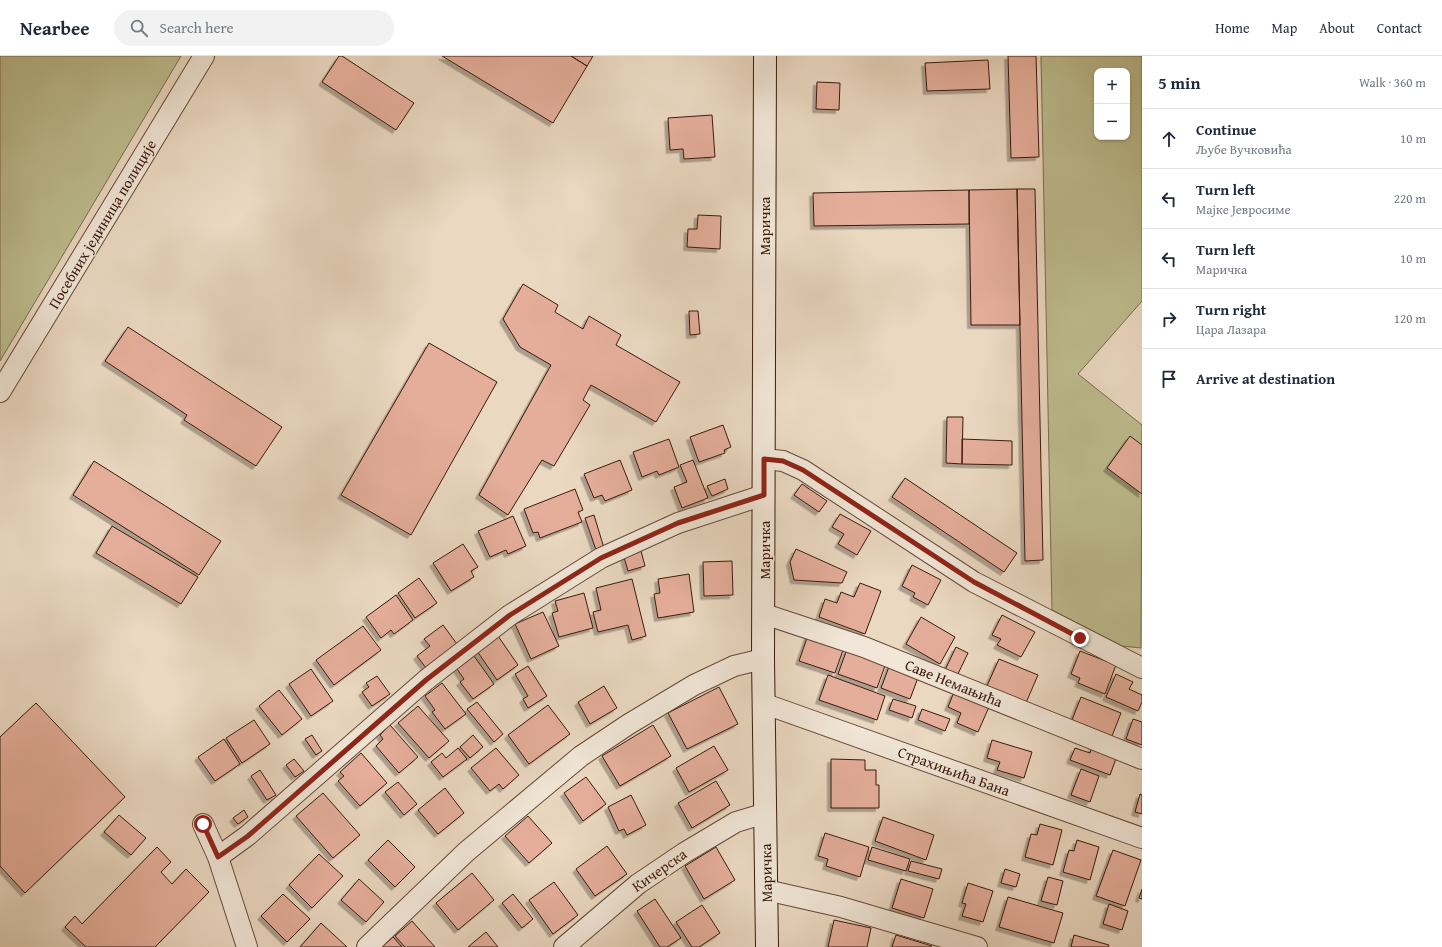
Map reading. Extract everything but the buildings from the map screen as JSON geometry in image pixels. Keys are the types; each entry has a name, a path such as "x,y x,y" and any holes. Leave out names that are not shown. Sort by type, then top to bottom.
{"street":[{"name":"Посебних јединица полиције","path":"0,392 204,56"},
{"name":"Маричка","path":"765,56 763,658 765,704 767,947"},
{"path":"764,459 783,461 803,470 974,582 1142,668"},
{"path":"218,857 248,836 426,680 510,615 601,558 678,523 764,495"},
{"name":"Саве Немањића","path":"764,614 864,647 1142,759"},
{"path":"367,947 466,852 580,756 629,724 694,686 734,666 763,658"},
{"name":"Страхињића Бана","path":"765,704 1142,838"},
{"name":"Кичерска","path":"564,947 638,884 684,852 736,822 766,813"},
{"path":"203,824 218,857 247,947"},
{"path":"766,890 841,906 977,947"}],"shaded area":[{"path":"0,56 181,56 0,361"},
{"path":"1041,56 1142,56 1142,301 1078,374 1142,425 1141,648 1122,646 1052,610"}],"route":[{"path":"203,824 218,857 248,836 426,680 510,615 601,558 678,523 764,495 764,459 783,461 803,470 974,582 1080,638"}]}
